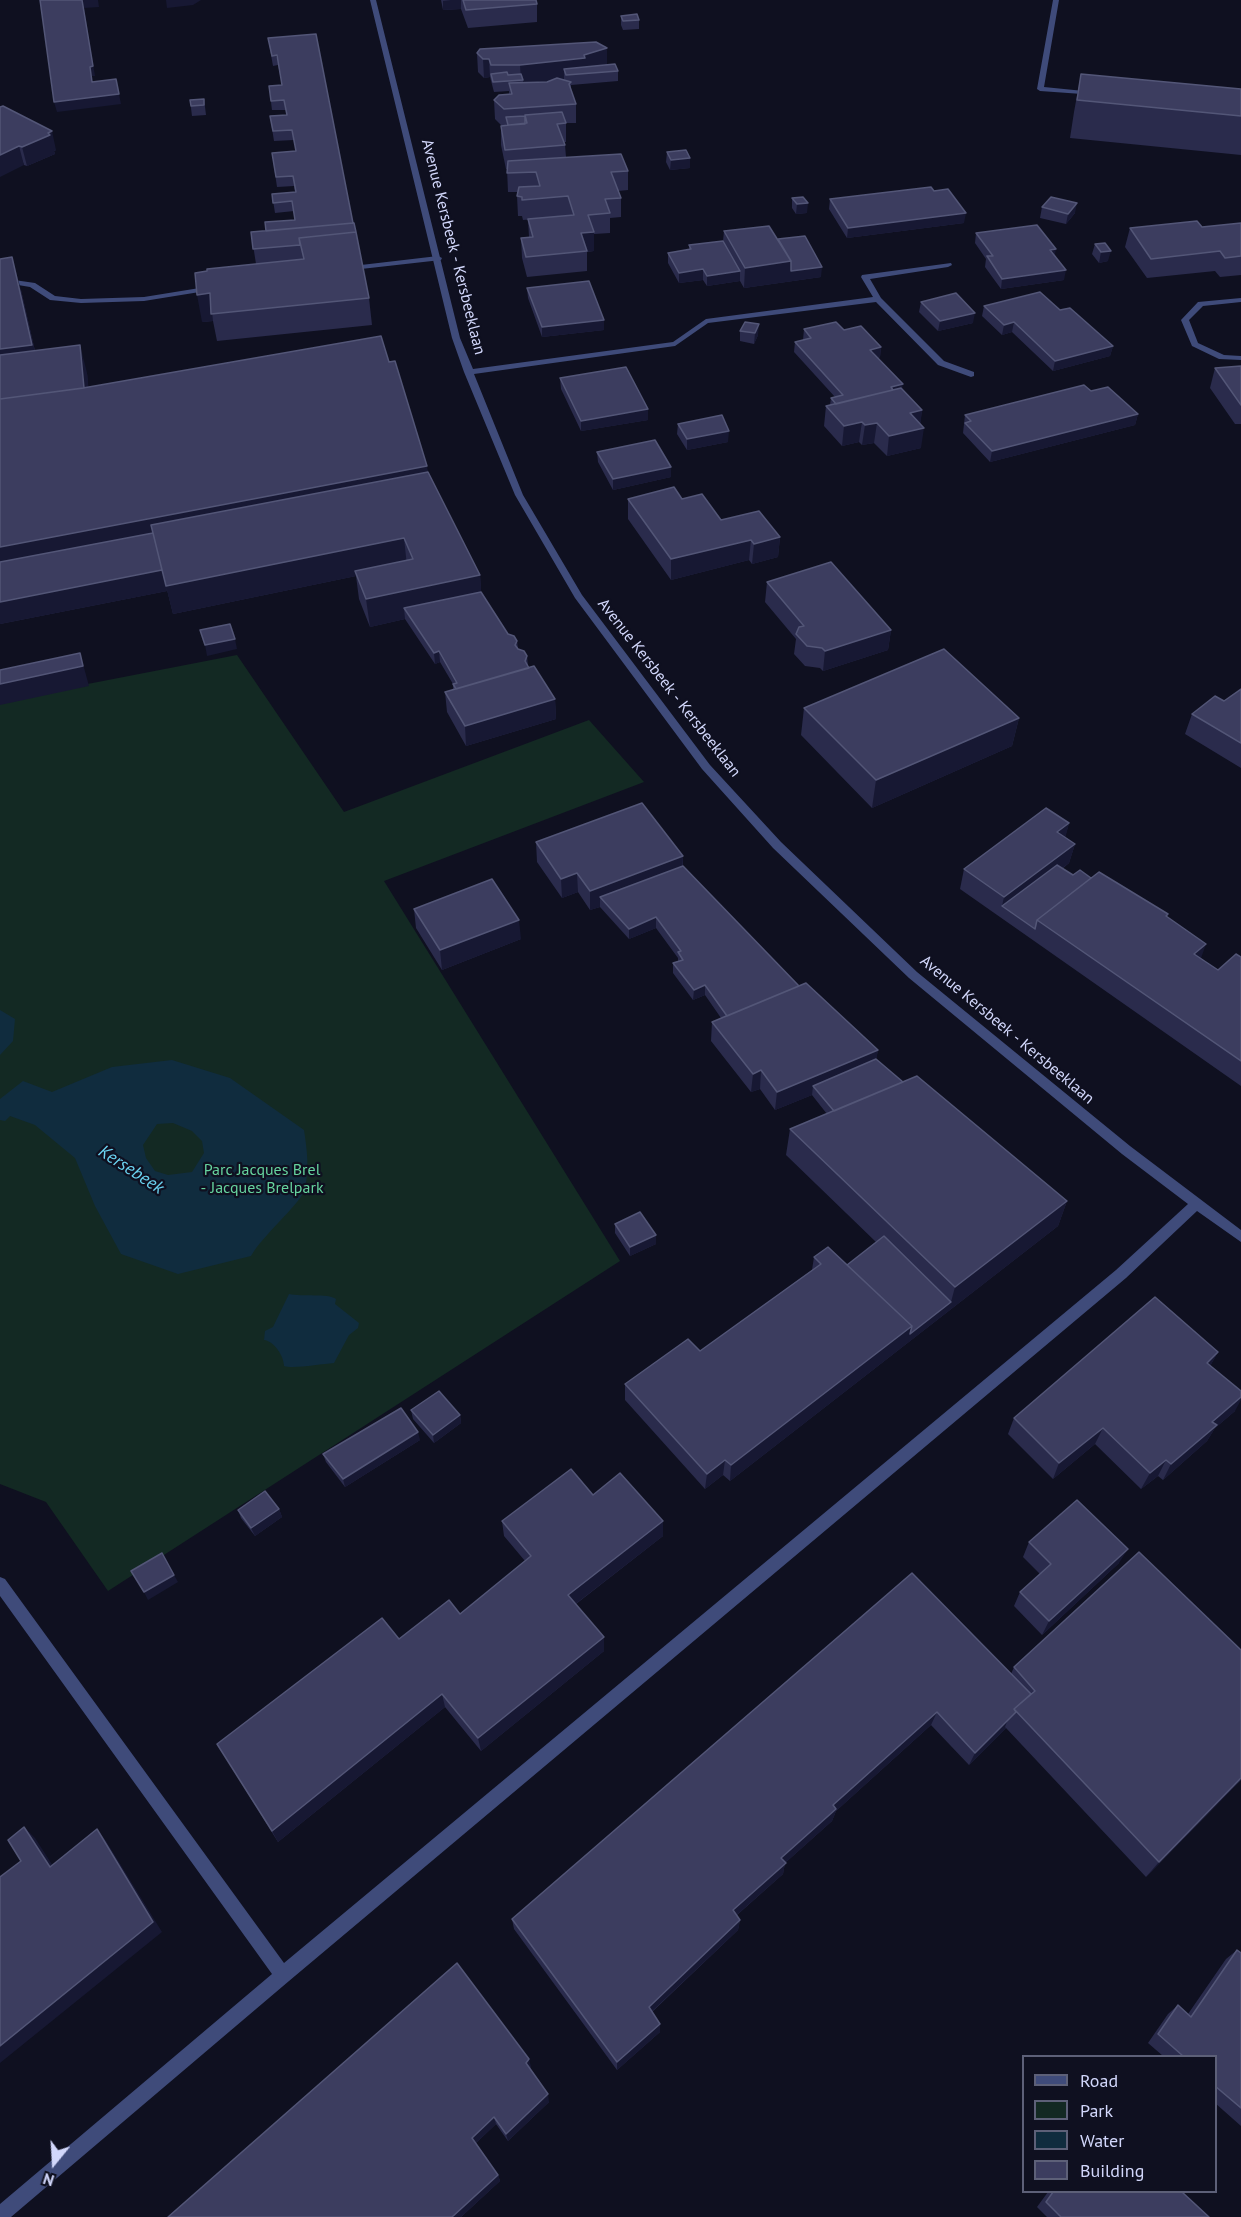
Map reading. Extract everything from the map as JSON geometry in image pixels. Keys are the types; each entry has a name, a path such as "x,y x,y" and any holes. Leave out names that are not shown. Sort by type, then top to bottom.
{"street":[{"name":"Avenue Kersbeek - Kersbeeklaan","path":"373,0 456,338 519,495 578,596 706,767 777,845 913,975 1031,1074 1241,1237"},
{"path":"1056,0 1040,89 1099,95"},
{"path":"361,267 438,258"},
{"path":"948,265 865,276 878,299 941,363 972,374"},
{"path":"0,280 32,285 53,298 81,301 144,299 225,286"},
{"path":"468,372 675,344 706,321 878,299"},
{"path":"1241,300 1202,304 1185,320 1195,344 1222,357 1241,358"},
{"path":"0,2215 283,1975 1121,1274 1196,1204"},
{"path":"0,1584 283,1975"}],"green space":[{"name":"Parc Jacques Brel - Jacques Brelpark","path":"237,655 344,812 589,720 644,782 384,881 620,1261 108,1591 46,1502 0,1484 0,701"}],"water":[{"path":"0,1010 15,1019 13,1041 0,1055"},
{"name":"Kersebeek","path":"172,1060 230,1078 304,1130 307,1168 304,1191 251,1256 178,1274 121,1254 95,1206 75,1158 35,1125 10,1116 5,1121 0,1120 0,1099 23,1081 52,1092 112,1067","holes":["173,1123 192,1131 202,1141 204,1153 192,1172 168,1175 155,1171 146,1158 143,1145 157,1124"]},
{"path":"289,1294 332,1297 336,1299 335,1304 359,1323 358,1328 349,1335 334,1363 300,1367 284,1366 278,1350 264,1340 265,1331 273,1327"}],"building":[{"path":"40,0 82,0 93,66 90,67 92,82 116,79 119,94 54,102"},
{"path":"463,0 536,0 537,4 466,10"},
{"path":"637,14 639,20 623,21 621,16"},
{"path":"316,34 353,223 266,231 265,222 295,220 292,201 273,203 272,194 296,192 293,176 276,177 272,153 296,151 292,130 273,131 270,116 287,115 284,100 271,101 269,86 282,85 277,55 272,56 268,38"},
{"path":"596,42 607,48 584,55 585,58 520,65 491,65 489,59 483,59 477,53 480,49"},
{"path":"615,64 618,71 566,75 564,69"},
{"path":"507,72 508,75 521,74 523,80 493,82 491,74"},
{"path":"1081,74 1241,89 1241,116 1077,100"},
{"path":"557,78 571,82 569,84 576,104 504,109 494,100 499,95 512,94 509,83 547,82"},
{"path":"204,99 204,105 191,106 190,100"},
{"path":"3,106 52,131 48,133 50,135 0,155 0,107"},
{"path":"562,112 566,123 557,124 565,145 505,150 501,126 527,123 525,115"},
{"path":"525,116 525,124 508,125 506,117"},
{"path":"686,150 690,158 671,160 667,152"},
{"path":"621,154 628,171 611,172 621,198 605,199 610,213 588,215 594,232 581,233 587,251 526,257 521,238 533,237 528,219 574,215 568,196 522,200 522,197 517,196 519,187 540,186 536,172 507,173 508,161"},
{"path":"931,187 934,191 948,189 966,213 848,228 830,199"},
{"path":"803,197 808,203 797,204 792,198"},
{"path":"1051,197 1077,203 1068,214 1042,207"},
{"path":"1197,221 1202,227 1241,223 1241,256 1225,258 1220,251 1151,259 1130,228"},
{"path":"354,223 356,232 299,238 300,245 253,249 251,232"},
{"path":"1037,225 1056,249 1050,250 1066,270 1002,279 987,256 993,256 976,233"},
{"path":"769,226 791,261 745,268 724,231"},
{"path":"356,232 369,298 211,314 210,293 197,295 195,273 207,271 207,269 304,259 299,238"},
{"path":"805,236 822,267 791,271 791,261 778,239"},
{"path":"723,241 740,271 707,276 703,269 679,273 668,253 691,249 689,245"},
{"path":"1105,243 1111,251 1101,252 1095,244"},
{"path":"12,257 32,345 0,349 0,259"},
{"path":"589,281 604,320 542,327 527,288"},
{"path":"1040,292 1060,310 1070,308 1113,346 1055,361 1014,322 1004,325 984,306"},
{"path":"956,293 975,313 940,321 921,302"},
{"path":"745,322 759,324 755,333 740,331"},
{"path":"836,322 844,330 861,326 881,347 870,350 903,384 891,387 893,390 836,404 831,398 843,395 795,342 811,338 804,329"},
{"path":"381,336 389,362 395,361 427,466 0,547 0,399 83,388"},
{"path":"80,345 84,388 0,399 0,355"},
{"path":"1241,366 1241,405 1215,368"},
{"path":"626,367 648,409 581,421 560,378"},
{"path":"1084,385 1091,391 1108,387 1138,414 992,451 965,423 971,421 965,415"},
{"path":"901,388 922,410 910,413 924,428 889,436 877,423 865,425 862,422 844,426 826,406"},
{"path":"722,415 729,431 687,439 678,424"},
{"path":"655,440 671,467 613,479 597,452"},
{"path":"428,472 480,575 366,599 355,571 413,559 404,538 166,586 151,525"},
{"path":"674,487 682,499 702,494 721,520 759,511 780,537 754,544 751,540 671,559 628,499"},
{"path":"153,533 162,570 0,602 0,562"},
{"path":"831,562 891,630 825,651 822,648 807,646 796,634 799,627 804,626 767,582"},
{"path":"481,592 508,634 514,636 517,641 515,645 524,651 527,656 525,661 529,668 456,689 453,684 457,683 439,651 434,653 404,608"},
{"path":"230,624 235,639 205,645 200,630"},
{"path":"944,649 1019,718 876,780 804,708"},
{"path":"80,653 83,666 0,684 0,670"},
{"path":"534,666 555,699 465,726 445,692"},
{"path":"1241,689 1241,743 1192,714 1215,696 1224,701"},
{"path":"642,803 683,856 590,891 577,873 561,879 536,842"},
{"path":"1046,808 1069,823 1057,832 1075,844 1004,897 964,869"},
{"path":"1057,865 1073,875 1080,870 1091,878 1037,920 1035,929 1002,906"},
{"path":"683,866 799,986 727,1016 705,985 694,990 673,963 683,960 678,952 681,951 656,917 629,929 600,897"},
{"path":"1099,872 1168,914 1166,916 1206,944 1194,954 1218,970 1236,954 1241,957 1241,1061 1037,920"},
{"path":"492,879 519,920 440,950 414,909"},
{"path":"806,983 878,1050 777,1092 761,1070 753,1074 712,1022"},
{"path":"876,1059 903,1082 834,1111 813,1086"},
{"path":"917,1076 1067,1201 955,1287 790,1129"},
{"path":"640,1212 656,1235 630,1247 615,1224"},
{"path":"884,1236 951,1302 910,1334 912,1326 847,1265"},
{"path":"828,1247 912,1326 731,1465 725,1460 707,1474 625,1384 688,1339 700,1351 821,1264 814,1257"},
{"path":"1155,1297 1218,1352 1207,1363 1241,1391 1241,1397 1212,1422 1217,1425 1171,1464 1166,1460 1150,1473 1103,1428 1059,1463 1014,1418"},
{"path":"439,1391 460,1415 433,1435 411,1410"},
{"path":"401,1408 418,1432 343,1479 323,1454"},
{"path":"571,1469 593,1495 620,1473 663,1521 568,1595 604,1637 478,1738 442,1694 272,1831 217,1744 382,1618 399,1639 449,1600 460,1614 531,1556 502,1521"},
{"path":"265,1491 279,1509 251,1528 238,1510"},
{"path":"1077,1500 1128,1549 1049,1621 1020,1592 1051,1564 1029,1542"},
{"path":"1139,1552 1241,1650 1241,1778 1159,1862 1014,1709 1035,1691 1014,1667"},
{"path":"162,1553 174,1575 144,1592 131,1571"},
{"path":"912,1573 1031,1694 1014,1709 1016,1712 975,1753 937,1712 833,1805 836,1809 781,1858 786,1863 733,1910 740,1920 649,2007 660,2024 617,2062 512,1919"},
{"path":"24,1827 50,1867 97,1829 153,1922 0,2046 0,1877 21,1861 8,1840"},
{"path":"1237,1950 1241,1953 1241,2108 1217,2088 1217,2055 1182,2055 1158,2034 1178,2005 1191,2017"},
{"path":"457,1963 529,2059 526,2063 548,2094 506,2134 494,2117 472,2138 498,2175 452,2217 168,2217"},
{"path":"1052,2193 1183,2193 1209,2217 1061,2217 1046,2202"}]}
